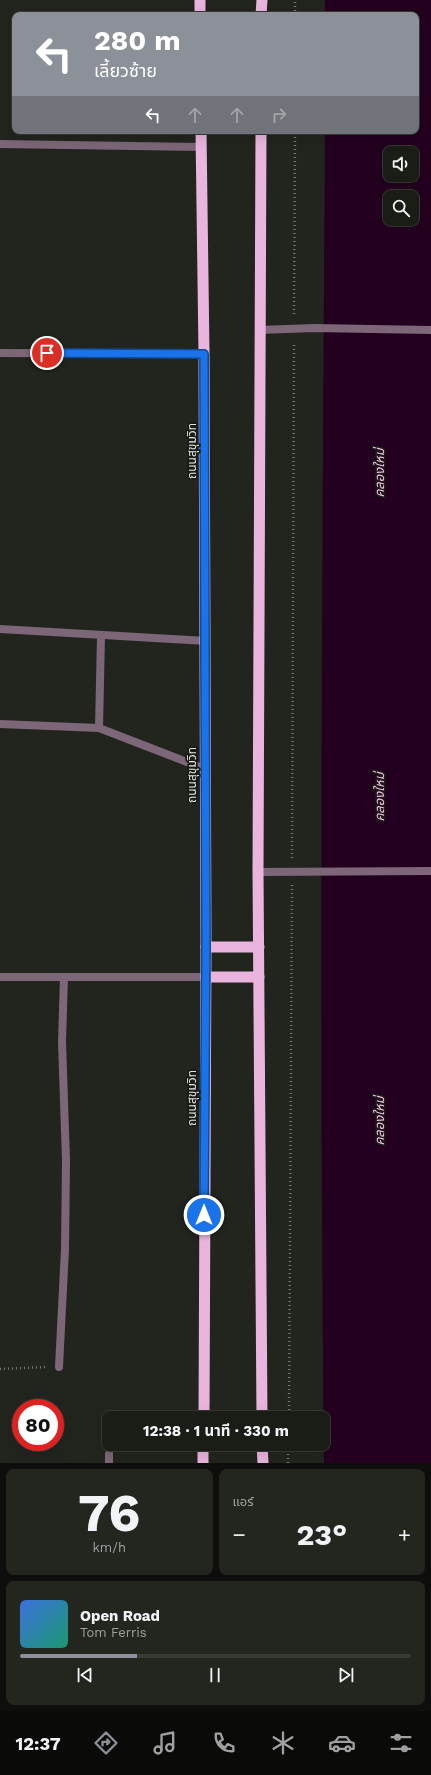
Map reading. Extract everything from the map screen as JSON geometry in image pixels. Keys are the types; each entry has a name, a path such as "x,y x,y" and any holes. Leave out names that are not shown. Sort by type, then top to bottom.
{"highway":[{"path":"200,0 200,12"},
{"path":"261,12 262,0"},
{"name":"ถนนสุขุมวิท","path":"201,134 206,641 204,1411"},
{"path":"261,134 258,872 262,1411"},
{"path":"206,947 259,947"},
{"path":"206,977 259,977"},
{"path":"203,1451 203,1463"},
{"path":"262,1451 263,1463"}],"street":[{"path":"0,144 201,146"},
{"path":"259,330 314,328 431,330"},
{"path":"0,353 204,354"},
{"path":"0,629 206,641"},
{"path":"99,728 101,636"},
{"path":"0,724 99,728 205,769"},
{"path":"258,872 301,873 431,871"},
{"path":"0,977 206,977"},
{"path":"59,1367 65,1249 66,1160 62,1042 64,977"},
{"path":"109,1454 109,1463"}],"path":[{"path":"295,0 295,12"},
{"path":"288,1411 292,872 294,134"},
{"path":"0,1369 59,1367"},
{"path":"288,1451 288,1463"}],"water":[{"name":"คลองใหม่","path":"325,0 431,0 431,1463 324,1463 324,1451 330,1451 330,1411 323,1411 321,964 325,134 419,134 419,12 325,12"}],"route":[{"path":"47,353 204,354 206,977 204,1215"}]}
